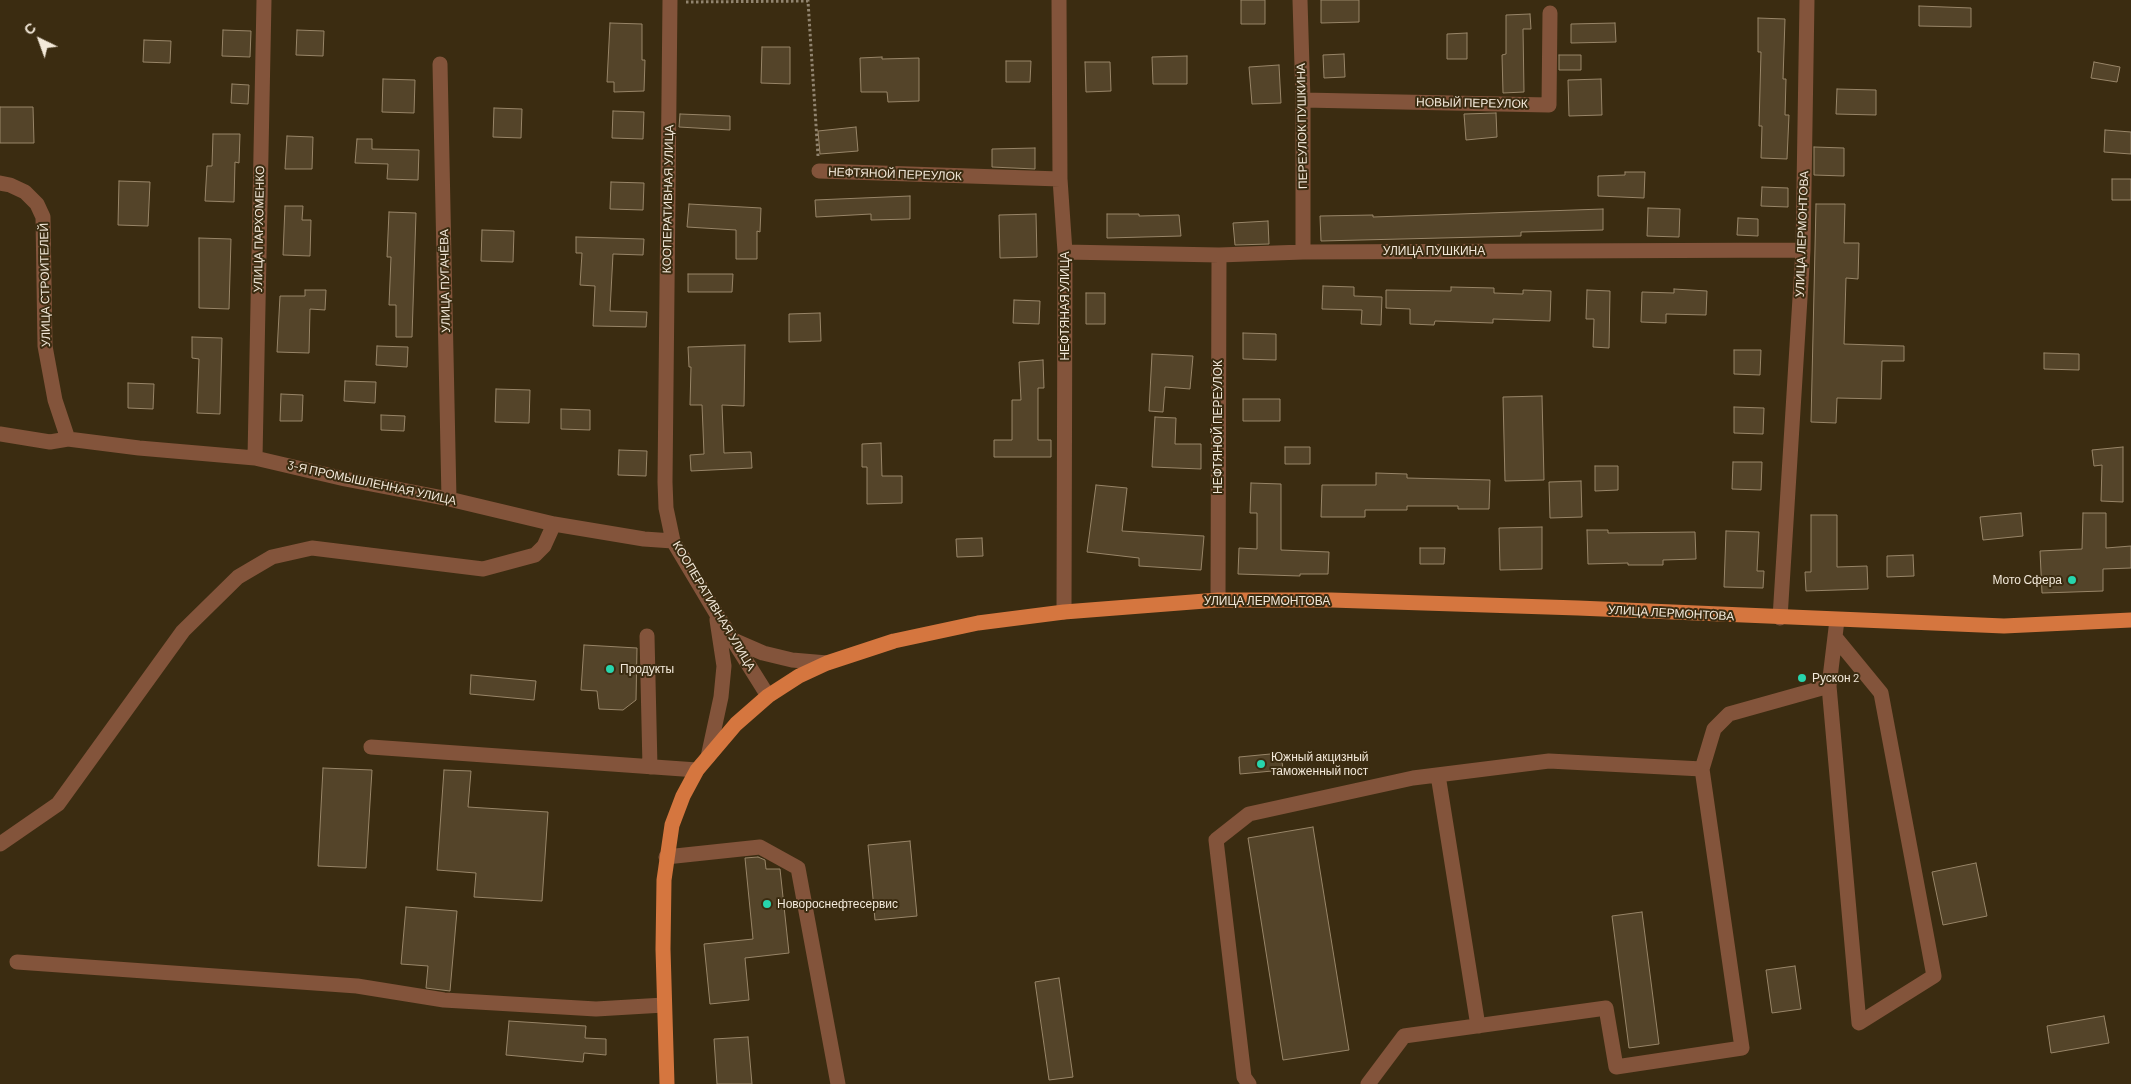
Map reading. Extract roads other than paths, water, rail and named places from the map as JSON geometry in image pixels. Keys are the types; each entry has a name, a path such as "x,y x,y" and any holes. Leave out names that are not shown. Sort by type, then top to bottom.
{"main road":[{"name":"УЛИЦА ЛЕРМОНТОВА","path":"768,696 799,676 827,663 894,641 978,623 1064,612 1218,600 1331,600 2004,626 2131,620"},
{"path":"667,1084 663,939 666,857 672,825 683,796 697,770 736,724 768,696"}],"street":[{"name":"УЛИЦА ПАРХОМЕНКО","path":"255,458 264,0"},
{"name":"НЕФТЯНАЯ УЛИЦА","path":"1059,0 1060,179 1065,252 1064,612"},
{"name":"ПЕРЕУЛОК ПУШКИНА","path":"1300,0 1303,100 1303,252"},
{"name":"УЛИЦА ЛЕРМОНТОВА","path":"1780,618 1802,250 1807,0"},
{"name":"КООПЕРАТИВНАЯ УЛИЦА","path":"670,1 664,482 666,508 673,541 768,696"},
{"name":"НОВЫЙ ПЕРЕУЛОК","path":"1303,100 1550,105 1550,13"},
{"name":"УЛИЦА ПУГАЧЁВА","path":"440,64 449,499"},
{"name":"НЕФТЯНОЙ ПЕРЕУЛОК","path":"819,171 1060,179"},
{"name":"УЛИЦА СТРОИТЕЛЕЙ","path":"0,183 26,192 37,204 43,217 45,346 55,400 68,439"},
{"name":"УЛИЦА ПУШКИНА","path":"1065,252 1218,255 1303,252 1802,250"},
{"name":"НЕФТЯНОЙ ПЕРЕУЛОК","path":"1218,255 1218,600"},
{"name":"3-Я ПРОМЫШЛЕННАЯ УЛИЦА","path":"0,434 50,442 68,439 148,449 255,458 345,479 449,499 554,524 644,539 673,541"},
{"path":"0,844 58,804 183,631 238,577 272,557 312,548 483,569 535,555 544,546 554,524"},
{"path":"708,756 721,697 724,666 716,613"},
{"path":"1835,637 1881,693 1934,976 1859,1023 1829,686 1837,620"},
{"path":"648,636 650,767"},
{"path":"733,640 763,653 792,660 827,663"},
{"path":"1368,1084 1404,1036 1606,1008 1616,1067 1742,1048 1702,769 1714,729 1729,714 1829,686"},
{"path":"371,747 697,770"},
{"path":"1249,1084 1244,1076 1216,840 1248,814 1413,778 1548,761 1702,769"},
{"path":"1438,775 1478,1026"},
{"path":"666,857 760,847 798,868 838,1084"},
{"path":"17,962 357,986 444,1000 596,1009 664,1005"}],"place":[{"name":"Мото Сфера","path":"2072,580"},
{"name":"Продукты","path":"610,669"},
{"name":"Рускон 2","path":"1802,678"},
{"name":"Южный акцизный таможенный пост","path":"1261,764"},
{"name":"Новороснефтесервис","path":"767,904"}]}
